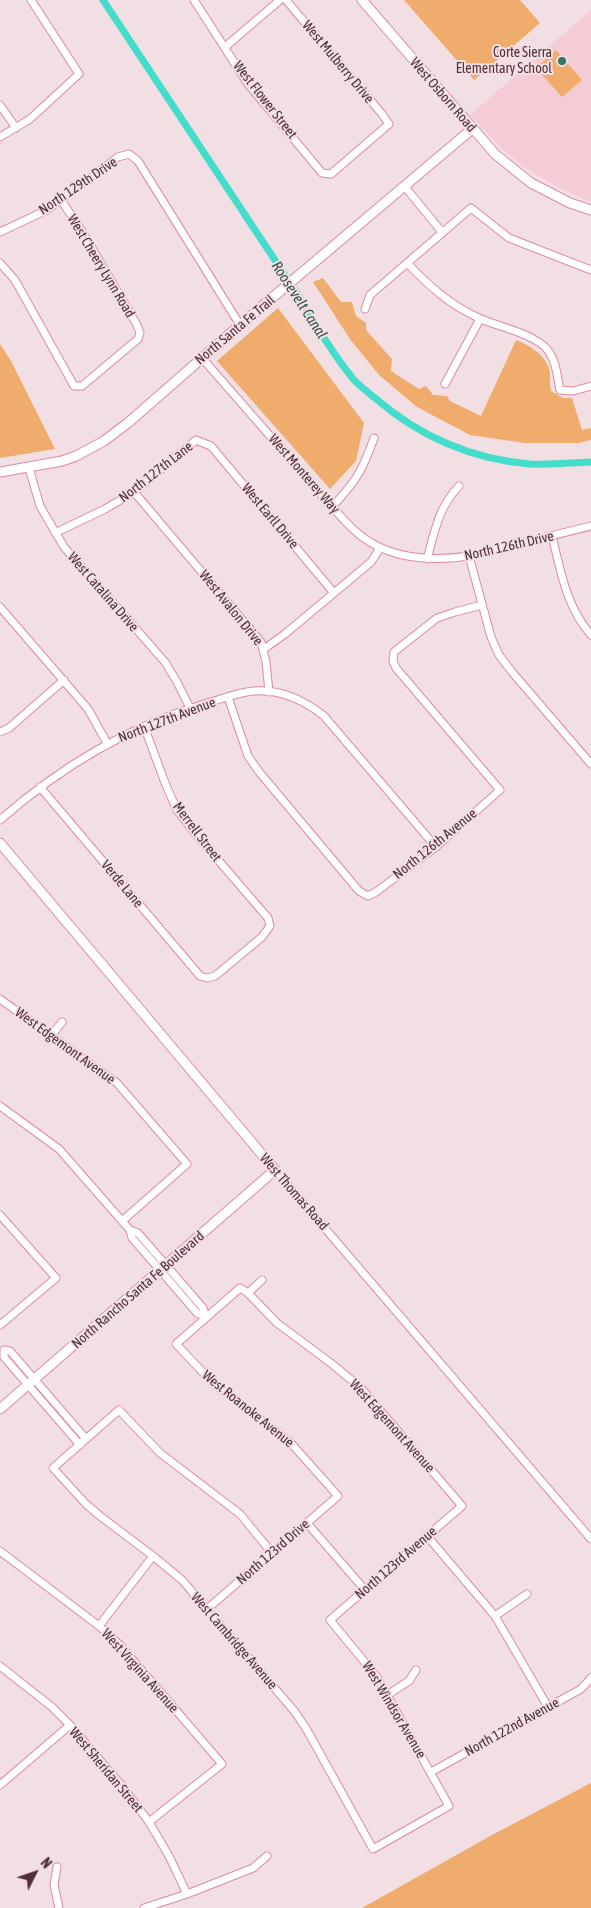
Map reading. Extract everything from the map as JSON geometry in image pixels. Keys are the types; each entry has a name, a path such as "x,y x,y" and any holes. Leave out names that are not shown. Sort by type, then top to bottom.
{"street":[{"path":"0,137 30,119 79,74 32,0"},
{"name":"West Flower Street","path":"194,0 248,84 322,172"},
{"path":"225,47 280,0"},
{"name":"West Mulberry Drive","path":"286,0 389,124 332,174 322,172"},
{"name":"West Osborn Road","path":"362,0 495,154 531,183 570,203 591,210"},
{"path":"0,105 16,128"},
{"name":"North Santa Fe Trail","path":"0,472 29,468 69,458 104,441 129,422 240,325 472,129"},
{"name":"North 129th Drive","path":"0,232 47,210 118,157 129,154 138,161 240,325"},
{"path":"405,187 442,232"},
{"name":"West Cheery Lynn Road","path":"0,263 15,280 74,386 82,386 138,339 140,332 137,325 85,236 61,200"},
{"path":"365,309 370,295 470,208 508,238 591,270"},
{"path":"408,263 429,286 455,306 480,319 534,339 544,346 551,355 556,368 560,390 573,391 591,386"},
{"path":"445,384 480,319"},
{"name":"West Monterey Way","path":"202,358 354,530 380,548 402,556 427,559"},
{"path":"332,507 351,486 364,467 374,438"},
{"name":"North 127th Lane","path":"55,533 105,509 134,492 196,440 203,442"},
{"name":"West Earll Drive","path":"203,442 211,446 334,593"},
{"name":"West Catalina Drive","path":"29,468 40,506 64,547 165,662 190,708"},
{"path":"427,559 439,516 447,499 459,486"},
{"name":"West Avalon Drive","path":"134,492 253,632 264,649 269,692"},
{"name":"North 126th Drive","path":"427,559 449,559 469,556 591,526"},
{"path":"552,536 568,598 581,624 591,635"},
{"path":"264,649 372,562 380,548"},
{"path":"469,556 491,637 500,655 512,672 591,764"},
{"name":"North 126th Avenue","path":"228,697 248,756 358,891 368,896 436,847 500,790 396,668 393,661 394,652 438,618 482,605"},
{"path":"0,607 88,709 107,743"},
{"path":"1,732 9,728 64,680"},
{"name":"North 127th Avenue","path":"0,820 40,787 107,743 190,708 255,691 269,692"},
{"path":"269,692 309,704 324,716 436,847"},
{"name":"Merrell Street","path":"144,726 177,810 268,918 270,926 262,937 215,976 207,978"},
{"name":"Verde Lane","path":"40,787 200,976 207,978"},
{"name":"West Thomas Road","path":"0,843 275,1170 591,1539"},
{"name":"West Edgemont Avenue","path":"0,999 120,1086 187,1164 122,1221"},
{"path":"51,1036 62,1022"},
{"path":"0,1106 59,1148 130,1230 138,1232 163,1268 203,1308 206,1317 240,1288 248,1292 262,1280"},
{"name":"North Rancho Santa Fe Boulevard","path":"0,1409 275,1170"},
{"path":"0,1215 56,1278 0,1325"},
{"name":"West Edgemont Avenue","path":"248,1292 277,1323 361,1388 462,1506"},
{"name":"West Roanoke Avenue","path":"206,1317 176,1344 212,1383 290,1442 338,1496"},
{"path":"2,1348 10,1351 31,1382 80,1445 119,1410 160,1453 240,1514 272,1553"},
{"path":"31,1382 86,1439"},
{"name":"West Cambridge Avenue","path":"80,1445 54,1468 86,1504 182,1580 207,1609 300,1720 373,1848 449,1806"},
{"name":"North 123rd Drive","path":"207,1609 338,1496"},
{"name":"North 123rd Avenue","path":"330,1620 462,1506"},
{"path":"308,1523 365,1590"},
{"path":"427,1536 495,1616 548,1707"},
{"name":"West Virginia Avenue","path":"0,1551 99,1626 128,1653 222,1764 149,1822"},
{"path":"99,1626 153,1556"},
{"path":"495,1616 527,1594"},
{"name":"West Windsor Avenue","path":"330,1620 370,1667 449,1806"},
{"name":"West Sheridan Street","path":"0,1666 35,1692 70,1725 122,1786 149,1822 169,1856 187,1894"},
{"path":"387,1695 409,1681 416,1670"},
{"name":"North 122nd Avenue","path":"431,1772 581,1689 591,1678"},
{"path":"0,1785 70,1725"},
{"path":"144,1908 187,1894 253,1868 266,1856"},
{"path":"57,1867 54,1885 58,1908"}],"shaded area":[{"path":"404,0 520,0 540,23 474,80"},
{"name":"Corte Sierra Elementary School","path":"591,10 591,202 557,187 524,167 502,149 470,115"},
{"path":"556,50 582,80 562,97 536,68"},
{"path":"323,278 341,302 352,302 356,316 366,323 366,330 392,359 391,371 419,389 426,386 433,395 447,396 450,401 481,416 516,340 531,347 547,363 550,373 551,391 563,398 572,398 582,430 591,428 591,440 578,443 525,443 470,435 417,407 379,375 350,339 313,282"},
{"path":"278,308 364,423 356,461 330,489 217,361"},
{"path":"0,344 11,361 55,449 0,458"},
{"path":"591,1783 591,1908 362,1908 492,1835"}],"waterway":[{"name":"Roosevelt Canal","path":"103,0 300,298 319,330 357,383 392,412 410,424 428,435 467,451 487,457 530,464 591,462"}],"place":[{"name":"Corte Sierra Elementary School","path":"562,61"}]}
